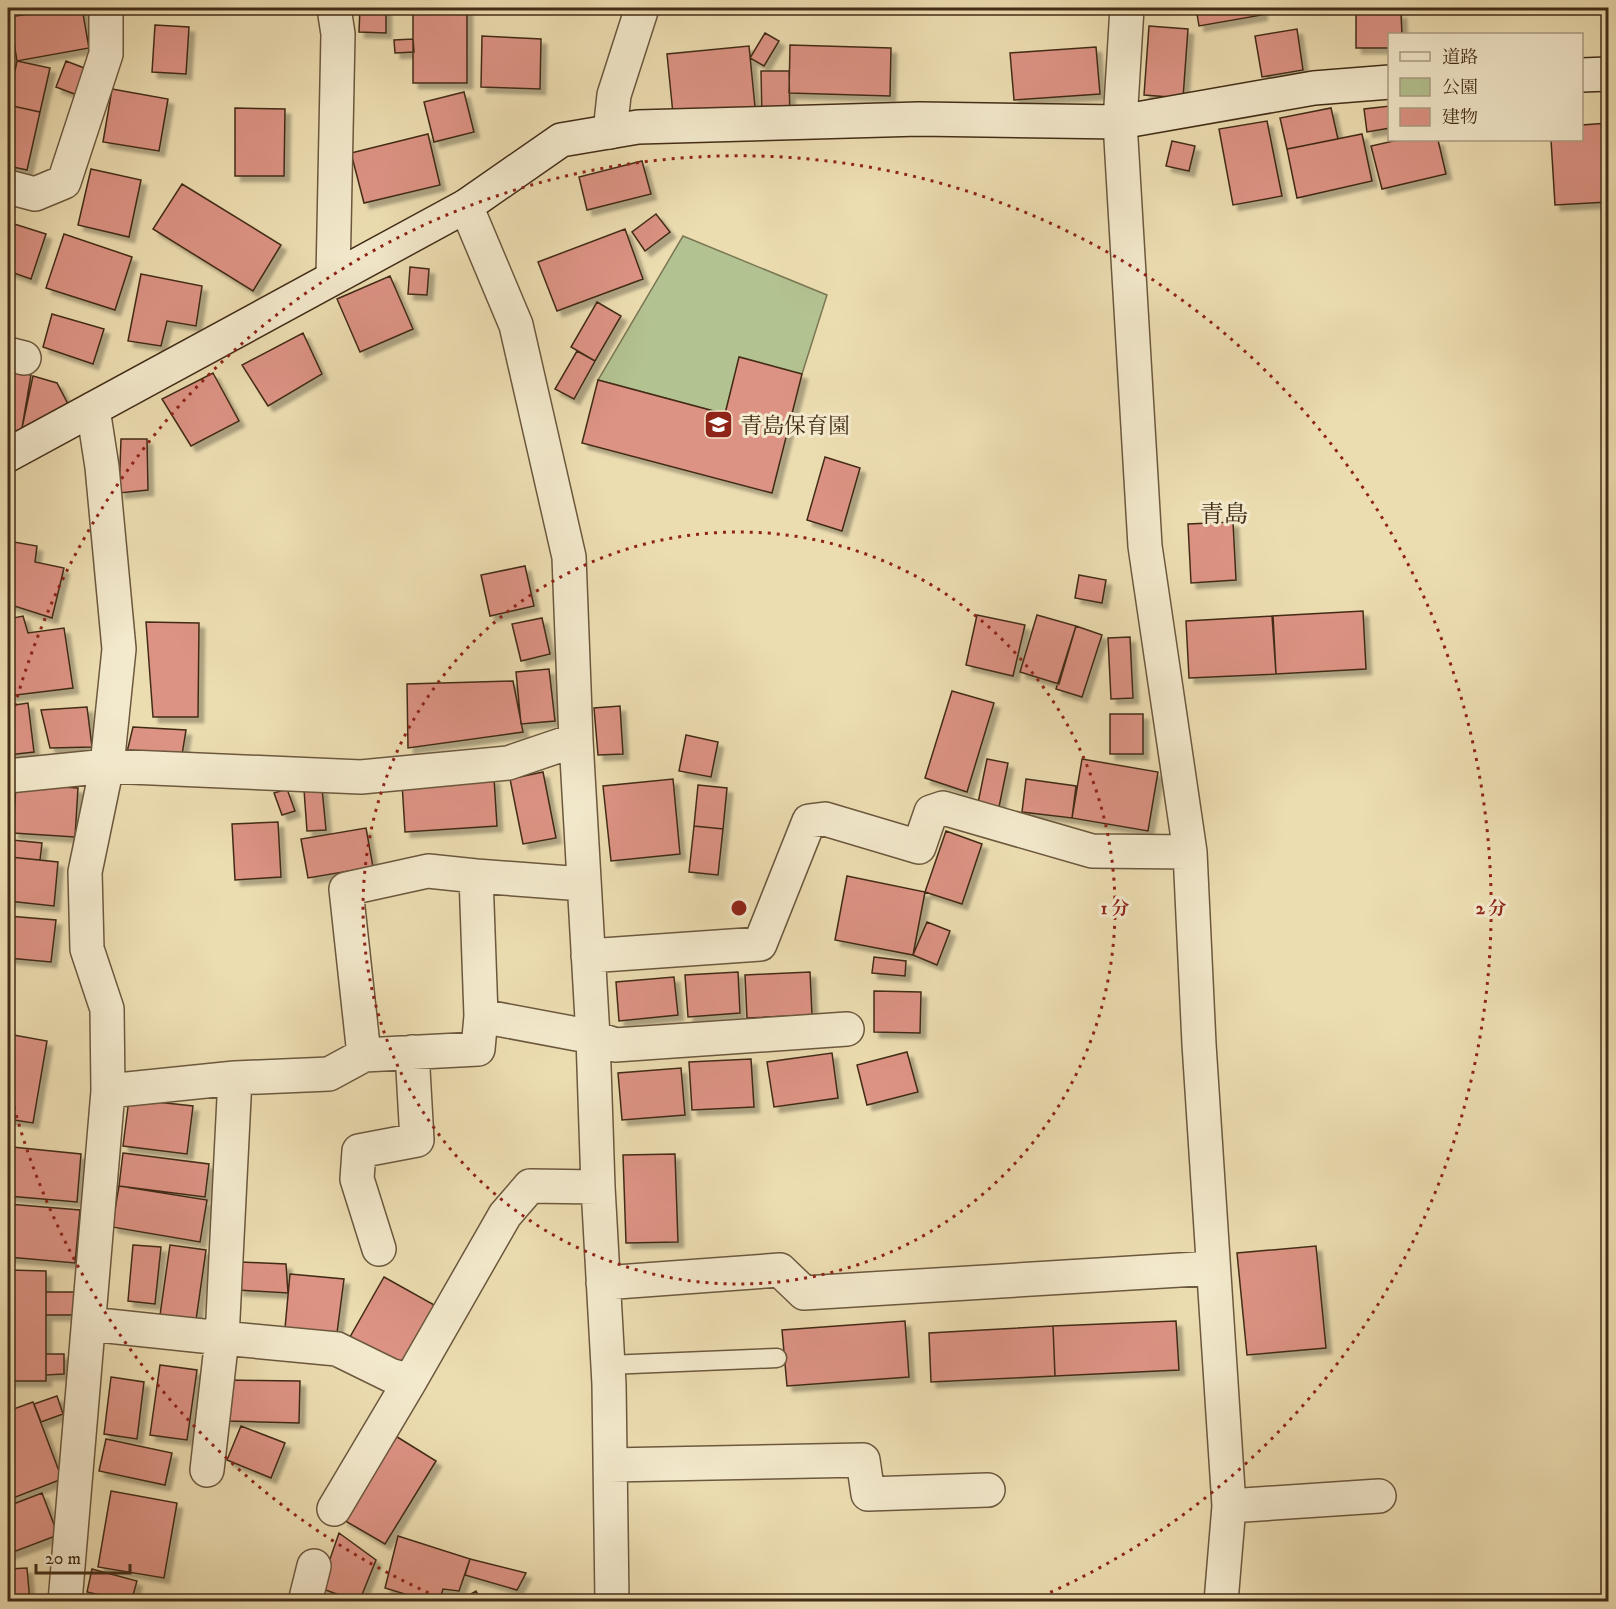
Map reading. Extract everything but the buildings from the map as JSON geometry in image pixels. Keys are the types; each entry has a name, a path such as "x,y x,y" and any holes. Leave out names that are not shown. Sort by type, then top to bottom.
{"street":[{"path":"8,187 35,194 64,183 106,54 106,8"},
{"path":"333,277 338,34 334,8"},
{"path":"610,132 614,95 642,8"},
{"path":"1127,8 1120,122 1145,546 1190,852 1213,1268 1229,1506 1221,1602"},
{"path":"1583,75 1608,74"},
{"path":"8,455 466,206 561,140 638,127 919,119 1120,122 1314,88 1388,82"},
{"path":"466,206 516,325 569,558 582,884 593,1037 598,1187 608,1365 612,1602"},
{"path":"65,1602 108,1092 107,1009 87,950 85,872 107,766 119,649 102,466 93,409"},
{"path":"8,776 107,766 361,777 508,764 576,740"},
{"path":"588,956 760,944 809,821 825,819 919,848 931,812 943,808 1092,851 1190,852"},
{"path":"364,1055 346,889 428,871 582,884"},
{"path":"108,1092 235,1078 329,1074 364,1055 478,1049 481,1016 476,876"},
{"path":"481,1016 593,1037 615,1045 847,1029"},
{"path":"379,1249 357,1179 359,1151 417,1140 412,1052"},
{"path":"207,1470 222,1338 235,1078"},
{"path":"333,1509 410,1381 505,1215 530,1186 598,1187"},
{"path":"603,1283 780,1270 804,1293 1213,1268"},
{"path":"89,1324 337,1348 390,1375 410,1381"},
{"path":"610,1465 863,1460 868,1494 988,1490"},
{"path":"1229,1506 1379,1496"},
{"path":"305,1602 314,1566"}],"lane":[{"path":"608,1365 777,1358"}],"green space":[{"path":"683,236 827,295 802,374 740,357 725,414 598,380"}],"place":[{"name":"青島保育園","path":"719,425"}],"district":[{"name":"青島","path":"1224,514"}]}
